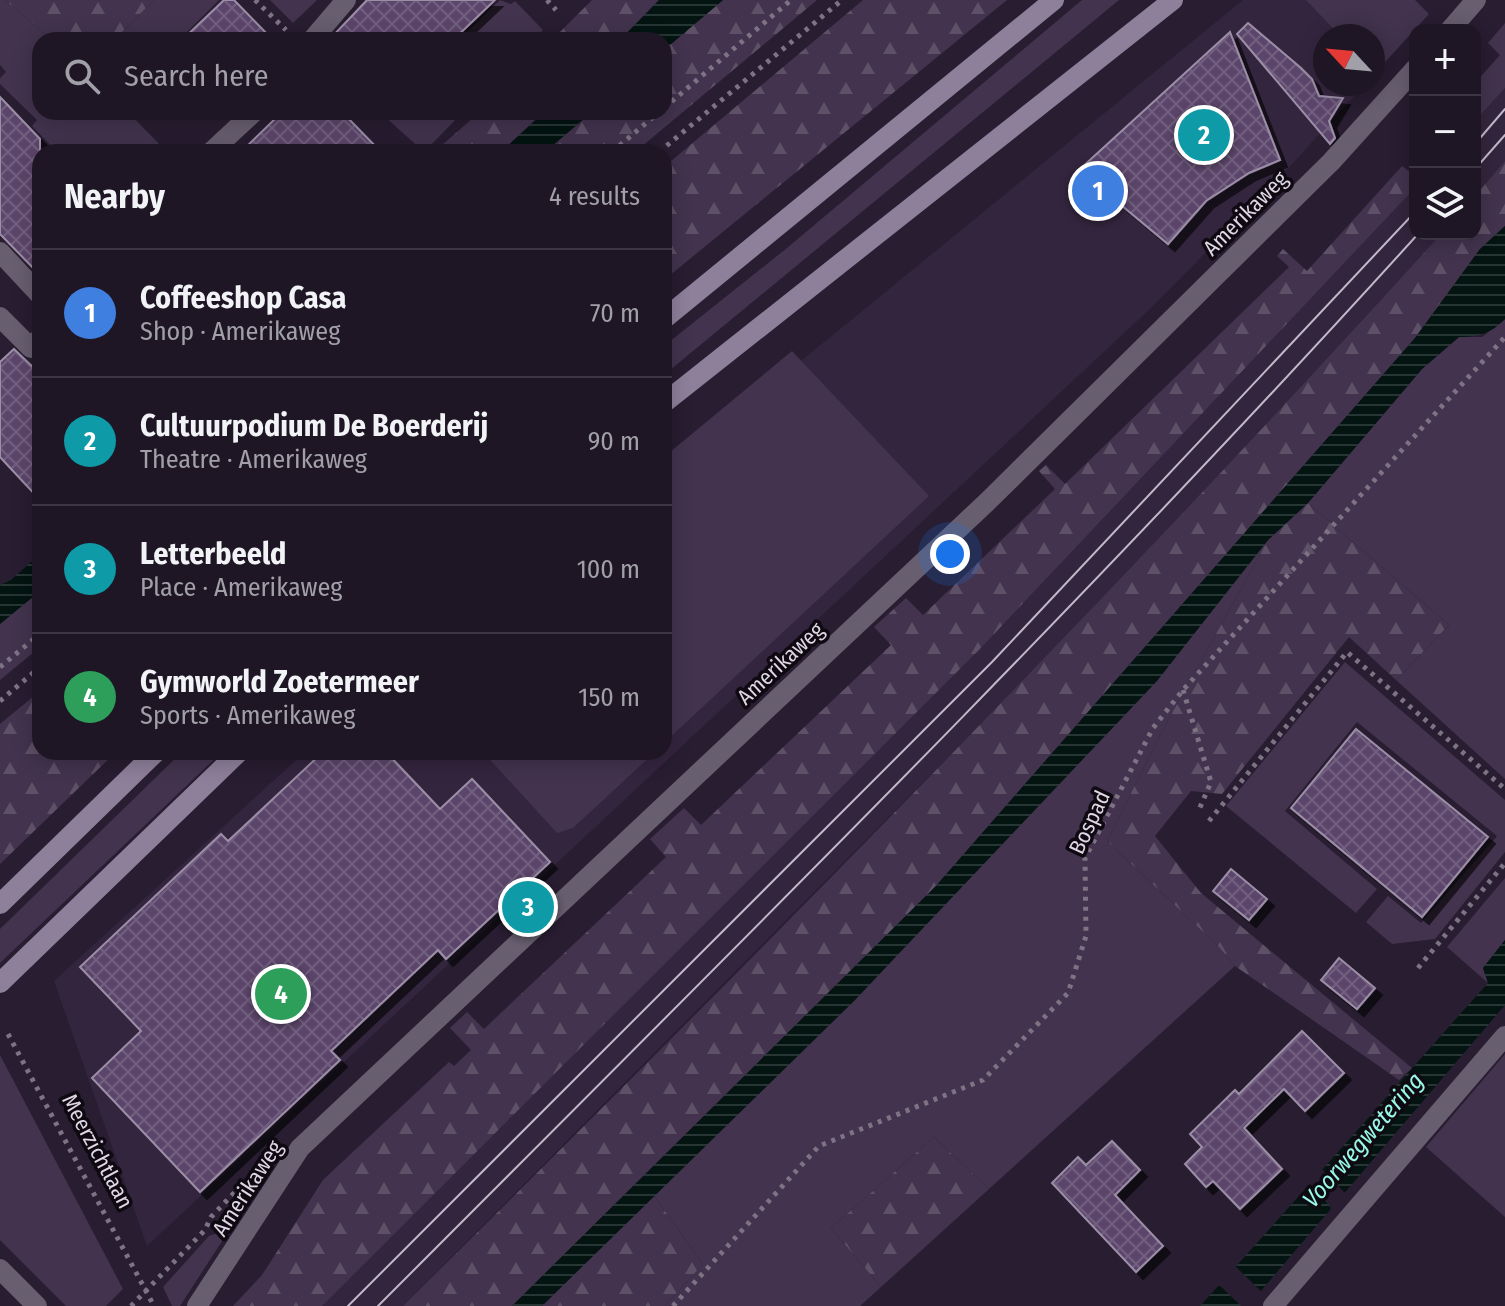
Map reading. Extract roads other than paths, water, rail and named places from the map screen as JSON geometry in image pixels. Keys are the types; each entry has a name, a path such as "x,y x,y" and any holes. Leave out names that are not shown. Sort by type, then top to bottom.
{"main road":[{"path":"672,312 1054,0"},
{"path":"672,397 1173,0"},
{"path":"0,904 148,760"},
{"path":"0,983 231,760"}],"street":[{"path":"319,32 346,0"},
{"path":"1455,24 1476,0"},
{"name":"Amerikaweg","path":"197,1306 300,1148 987,502 1331,162 1409,76"},
{"path":"220,144 245,120"},
{"path":"0,252 32,286"},
{"path":"0,317 32,347"},
{"path":"1273,1306 1505,1036"},
{"path":"0,1269 37,1306"}],"water":[{"path":"659,0 723,0 672,43 672,32 628,32"},
{"path":"535,120 583,120 554,144 510,144"},
{"path":"1505,226 1505,319 1484,334 1459,337 1422,369 1308,503 1268,540 1157,681 855,1000 542,1306 512,1306 935,887 1415,338 1480,249"},
{"path":"32,561 32,598 0,624 0,585 11,580"},
{"name":"Voorwegwetering","path":"1505,940 1505,1005 1248,1306 1200,1306 1488,983 1483,968"}],"tram line":[{"path":"1481,137 1505,109"},
{"path":"1476,168 1505,135"},
{"path":"348,1306 992,662 1409,218"},
{"path":"378,1306 1035,642 1292,372 1413,240"}],"place":[{"name":"Cultuurpodium De Boerderij","path":"1204,135"},
{"name":"Coffeeshop Casa","path":"1098,191"},
{"name":"Letterbeeld","path":"528,907"},
{"name":"Gymworld Zoetermeer","path":"281,994"}]}
